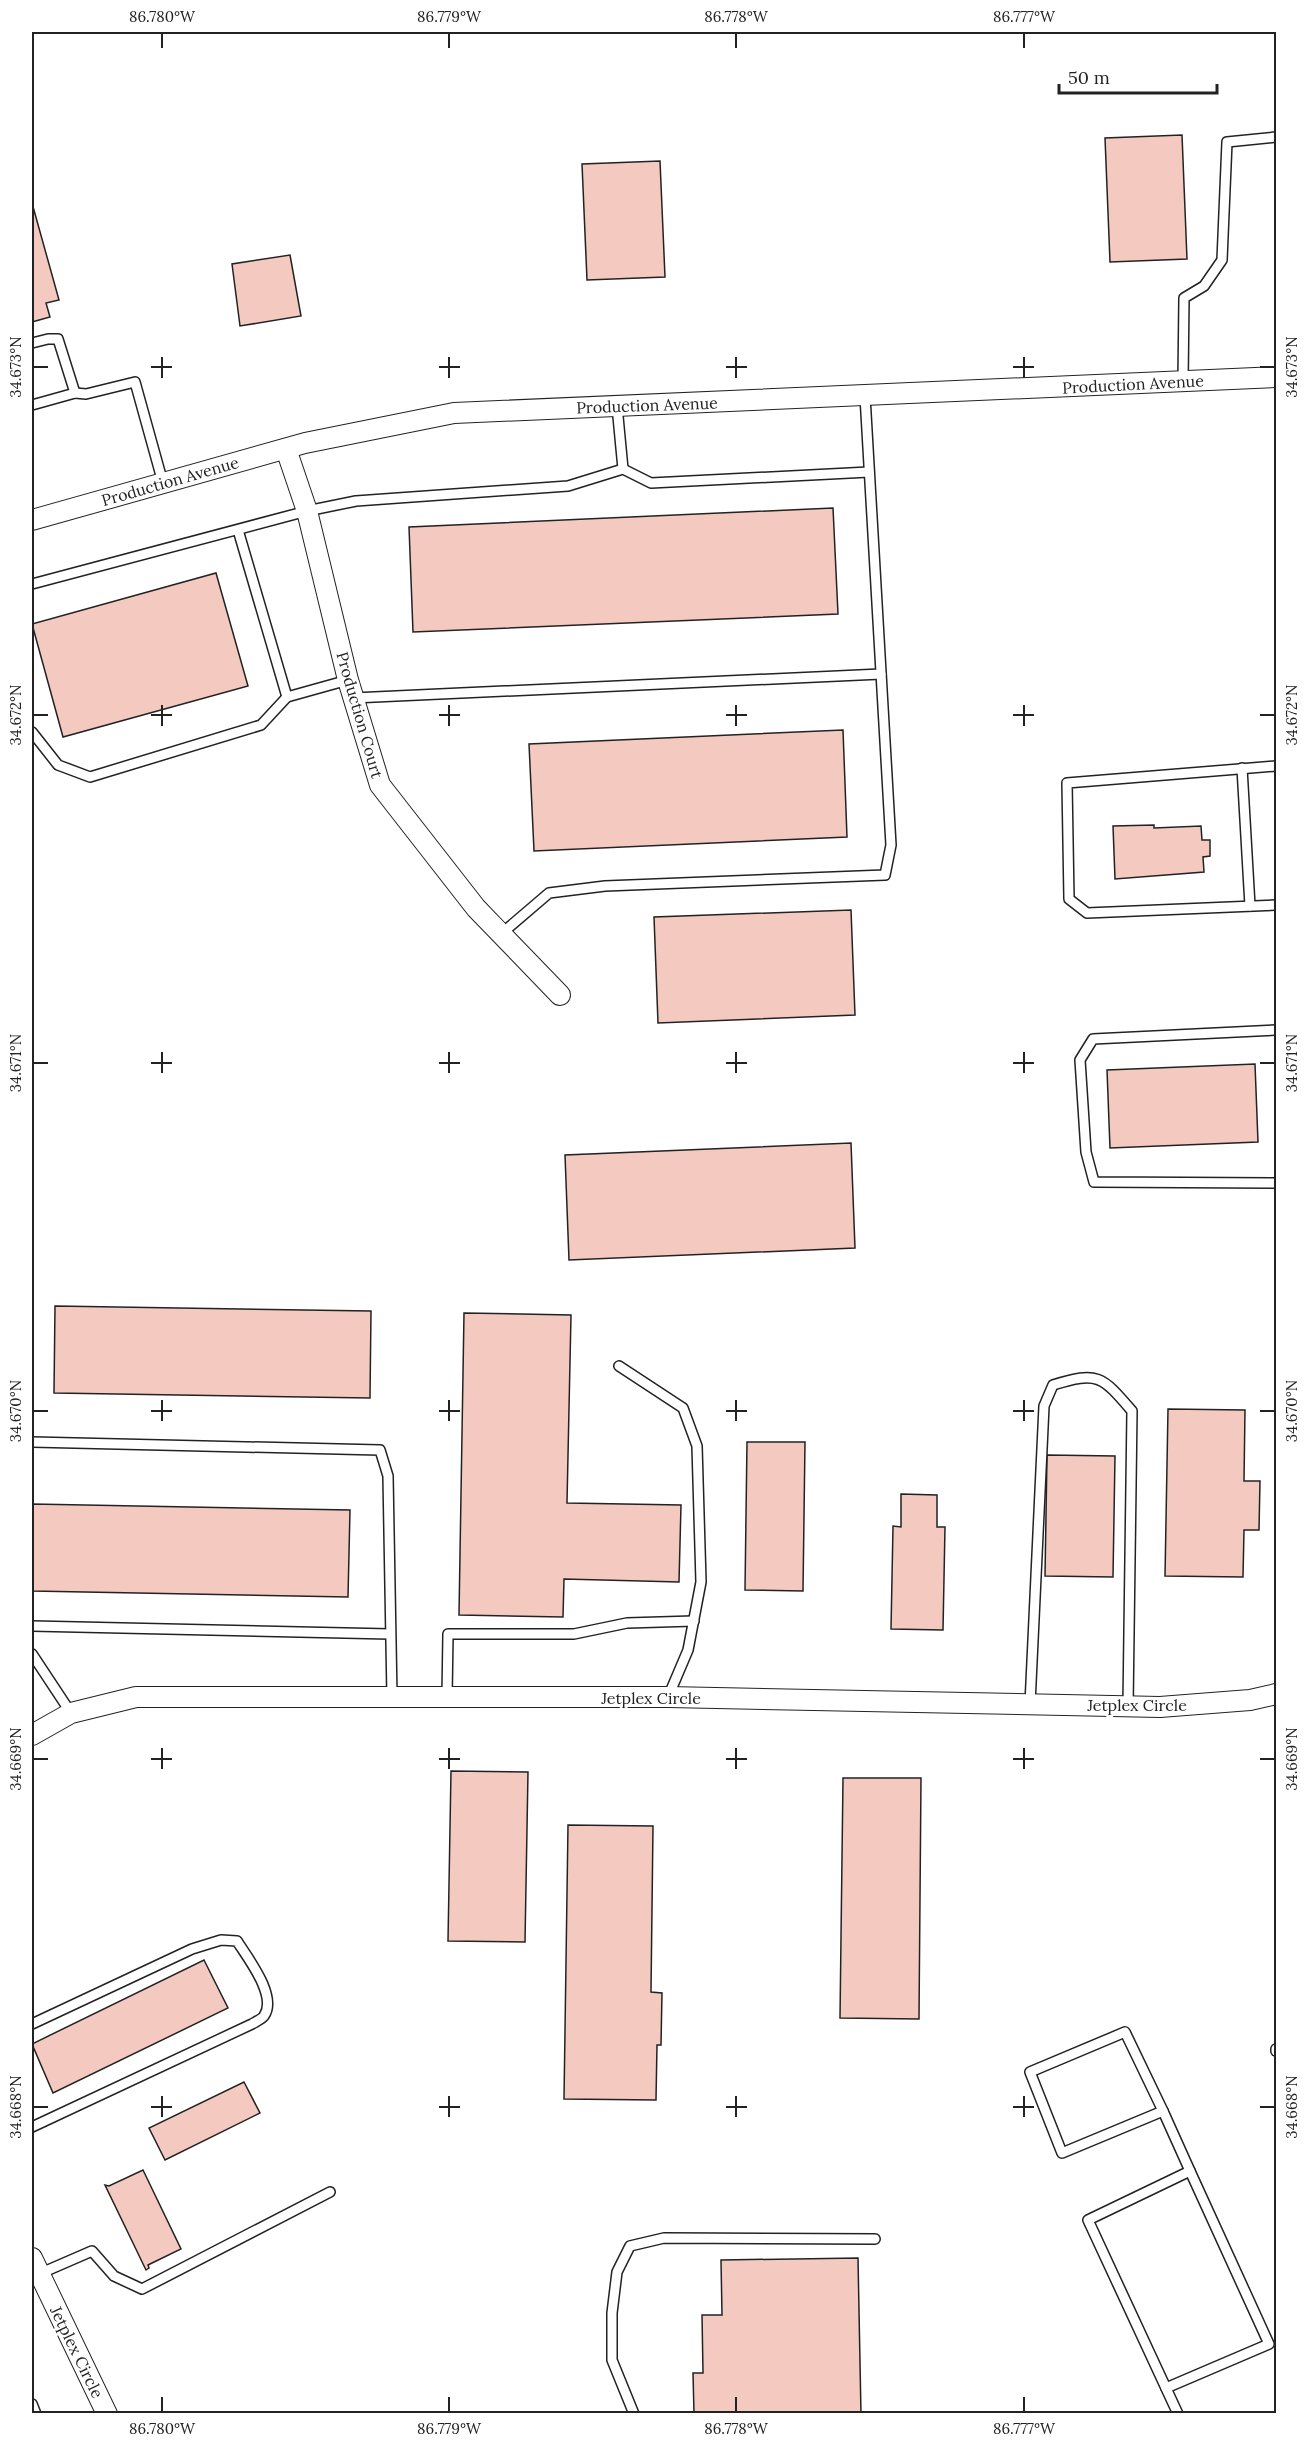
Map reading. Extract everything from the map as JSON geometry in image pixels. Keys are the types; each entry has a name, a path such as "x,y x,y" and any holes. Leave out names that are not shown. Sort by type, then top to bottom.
{"street":[{"name":"Production Avenue","path":"32,520 286,448 454,413 1276,377"},
{"name":"Production Court","path":"286,448 307,511 351,689 380,785 476,908 560,995"},
{"name":"Jetplex Circle","path":"32,1735 71,1713 136,1697 668,1697 1160,1707 1250,1700 1276,1694"},
{"name":"Jetplex Circle","path":"35,2266 107,2414"}],"lane":[{"path":"1183,381 1184,298 1204,286 1222,260 1227,142 1276,137"},
{"path":"32,343 58,339 75,393"},
{"path":"32,405 75,393 86,394 135,382 163,483"},
{"path":"501,934 549,893 605,886 885,875 891,845 865,396"},
{"path":"617,406 623,469"},
{"path":"32,584 307,511 356,501 568,486 623,469 651,483 869,471"},
{"path":"238,530 287,697"},
{"path":"32,732 58,765 90,777 261,725 287,697 351,689 881,674"},
{"path":"1276,766 1067,783 1069,899 1087,913 1276,905"},
{"path":"1242,768 1250,906"},
{"path":"1276,1030 1093,1039 1080,1060 1086,1152 1094,1182 1276,1183"},
{"path":"619,1366 683,1408 697,1446 701,1582 688,1650 668,1697"},
{"path":"1030,1704 1044,1406 1053,1385 1082,1376 1107,1382 1132,1411 1128,1706"},
{"path":"32,1442 380,1450 388,1476 392,1697"},
{"path":"447,1697 448,1634 574,1634 627,1623 694,1621"},
{"path":"32,1626 390,1634"},
{"path":"32,1654 71,1713"},
{"path":"32,2024 192,1949 221,1940 237,1941 264,1984 268,2003 265,2015 252,2024 32,2127"},
{"path":"1163,2111 1062,2153 1030,2072 1125,2032 1163,2111 1269,2344 1166,2388"},
{"path":"1178,2414 1088,2220 1190,2170"},
{"path":"35,2266 92,2251 114,2276 142,2289 330,2192"},
{"path":"634,2414 612,2360 612,2313 617,2272 630,2246 664,2238 875,2239"},
{"path":"32,2404 36,2414"}],"building":[{"path":"1182,135 1187,259 1110,262 1105,138"},
{"path":"660,161 665,277 587,280 582,164"},
{"path":"32,203 59,300 46,303 50,317 32,322"},
{"path":"290,255 301,316 240,326 232,264"},
{"path":"833,508 838,614 413,632 409,527"},
{"path":"216,573 248,686 63,737 32,624"},
{"path":"843,730 847,837 534,851 529,744"},
{"path":"1154,825 1154,828 1201,826 1202,840 1210,840 1210,856 1203,857 1204,872 1115,879 1113,826"},
{"path":"851,910 855,1015 658,1023 654,917"},
{"path":"1255,1064 1258,1142 1110,1148 1107,1070"},
{"path":"851,1143 855,1248 569,1260 565,1155"},
{"path":"55,1306 371,1311 370,1398 54,1393"},
{"path":"464,1313 571,1315 567,1503 681,1505 679,1582 564,1579 563,1617 459,1615"},
{"path":"1168,1409 1245,1410 1244,1481 1260,1481 1259,1530 1244,1530 1243,1577 1165,1576"},
{"path":"747,1442 805,1442 803,1591 745,1590"},
{"path":"1047,1455 1115,1456 1113,1577 1045,1576"},
{"path":"901,1494 937,1495 937,1527 945,1527 943,1630 891,1629 893,1526 901,1527"},
{"path":"32,1504 350,1510 348,1597 32,1591"},
{"path":"451,1771 528,1772 525,1942 448,1941"},
{"path":"843,1778 921,1778 919,2019 840,2018"},
{"path":"568,1825 653,1826 651,1992 662,1993 661,2045 657,2045 656,2100 564,2099"},
{"path":"204,1960 228,2008 53,2093 32,2044"},
{"path":"244,2082 260,2113 165,2160 149,2128"},
{"path":"143,2170 181,2249 148,2265 149,2268 146,2270 105,2185 109,2186"},
{"path":"858,2258 861,2414 694,2414 693,2373 703,2373 702,2315 722,2315 721,2260"}]}
